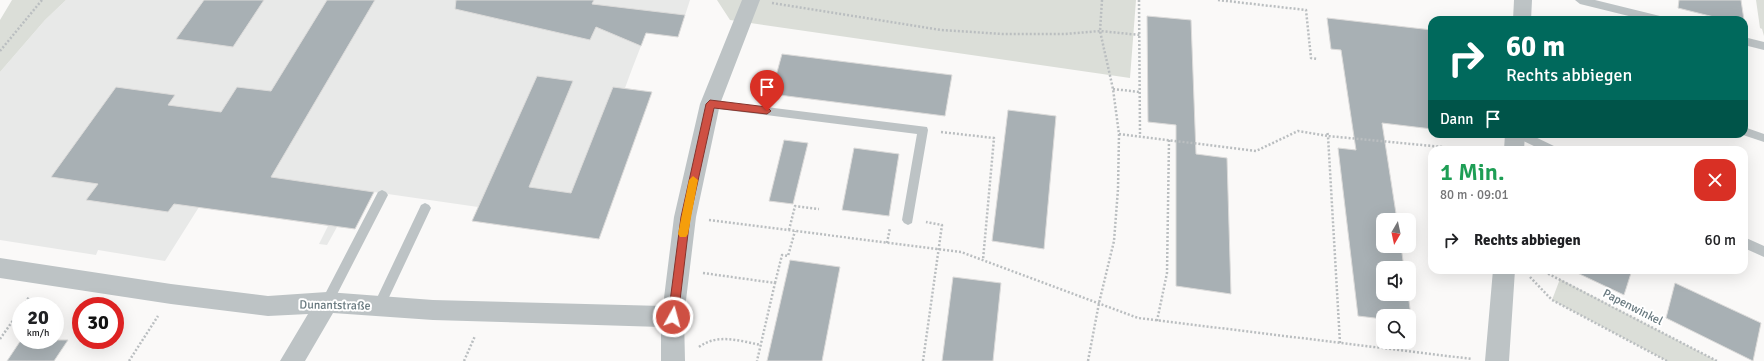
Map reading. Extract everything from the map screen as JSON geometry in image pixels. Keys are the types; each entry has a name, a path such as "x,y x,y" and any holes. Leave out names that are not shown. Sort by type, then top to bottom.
{"street":[{"path":"673,361 673,317 685,217 710,104 751,0"},
{"path":"1522,16 1523,0"},
{"name":"Dunantstraße","path":"0,268 171,294 268,306 327,302 433,310 673,317"},
{"path":"1497,361 1504,274"},
{"path":"292,361 327,302"}],"lane":[{"path":"1580,0 1644,16"},
{"path":"1748,42 1764,46"},
{"path":"710,104 922,130 908,220"},
{"path":"1748,132 1764,138"},
{"path":"1527,138 1544,146"},
{"path":"327,302 382,195"},
{"path":"379,306 425,208"},
{"path":"1748,244 1764,252"}],"path":[{"path":"0,51 42,0"},
{"path":"1088,361 1099,303 1114,241 1118,189 1119,134 1113,89 1100,31 1102,0"},
{"path":"1139,0 1140,136"},
{"path":"1218,0 1306,10 1311,58 1318,58"},
{"path":"770,3 941,30 1003,34 1065,34 1100,31 1140,35"},
{"path":"1113,89 1140,92"},
{"path":"922,130 994,138 983,260"},
{"path":"1327,131 1340,343"},
{"path":"1119,134 1256,151 1298,132 1432,146"},
{"path":"1157,321 1168,272 1169,140"},
{"path":"789,230 795,206 819,208"},
{"path":"685,217 961,252 1138,318 1474,359"},
{"path":"908,220 942,225 923,361"},
{"path":"757,361 782,255 788,256 795,231"},
{"path":"679,269 776,283"},
{"name":"Papenwinkel","path":"1549,274 1717,361"},
{"path":"1527,275 1552,300 1667,361"},
{"path":"129,361 171,294"},
{"path":"0,339 12,322"},
{"path":"695,351 704,341 716,338 761,345"}],"shaded area":[{"path":"12,0 66,0 45,20 0,72 0,20"},
{"path":"66,0 690,0 678,37 646,33 632,69 625,88 652,92 599,239 472,221 478,207 374,192 355,229 337,227 327,245 319,244 328,226 199,207 165,261 98,250 96,255 0,240 0,72 45,20"},
{"path":"717,0 1136,0 1130,78 730,20"},
{"path":"1756,0 1764,0 1764,36 1762,29 1760,28"},
{"path":"1560,279 1717,361 1667,361 1552,300"}],"building":[{"path":"204,0 264,0 233,47 176,39"},
{"path":"327,0 375,0 271,177 374,192 355,229 174,204 168,212 86,200 98,184 51,177 116,87 175,95 168,105 221,112 237,87 271,91"},
{"path":"456,0 594,0 592,4 685,15 678,37 646,33 641,46 596,27 590,40 455,9"},
{"path":"1679,0 1741,0 1743,16 1710,16 1678,8"},
{"path":"1147,16 1191,20 1196,154 1227,158 1231,294 1176,286 1176,125 1148,122"},
{"path":"1327,18 1428,30 1428,129 1382,123 1396,213 1376,213 1376,253 1402,253 1403,261 1376,261 1376,301 1409,301 1410,309 1376,309 1376,318 1358,316 1338,148 1356,150 1341,50 1331,49"},
{"path":"782,54 952,75 945,116 771,94"},
{"path":"537,76 573,81 529,187 571,193 613,87 652,92 599,239 472,221"},
{"path":"1008,110 1056,116 1044,249 992,241"},
{"path":"784,140 808,143 793,204 769,201"},
{"path":"854,148 899,154 889,216 842,210"},
{"path":"790,260 840,267 822,361 767,361"},
{"path":"1579,274 1631,274 1624,295"},
{"path":"953,277 1001,283 993,361 942,361"},
{"path":"1675,283 1761,323 1753,361 1666,318"},
{"path":"64,340 68,340 64,346"},
{"path":"15,349 62,349 54,361 7,361"}],"slow traffic":[{"path":"683,234 693,180"}],"route":[{"path":"673,317 685,217 710,104 767,111"}]}
